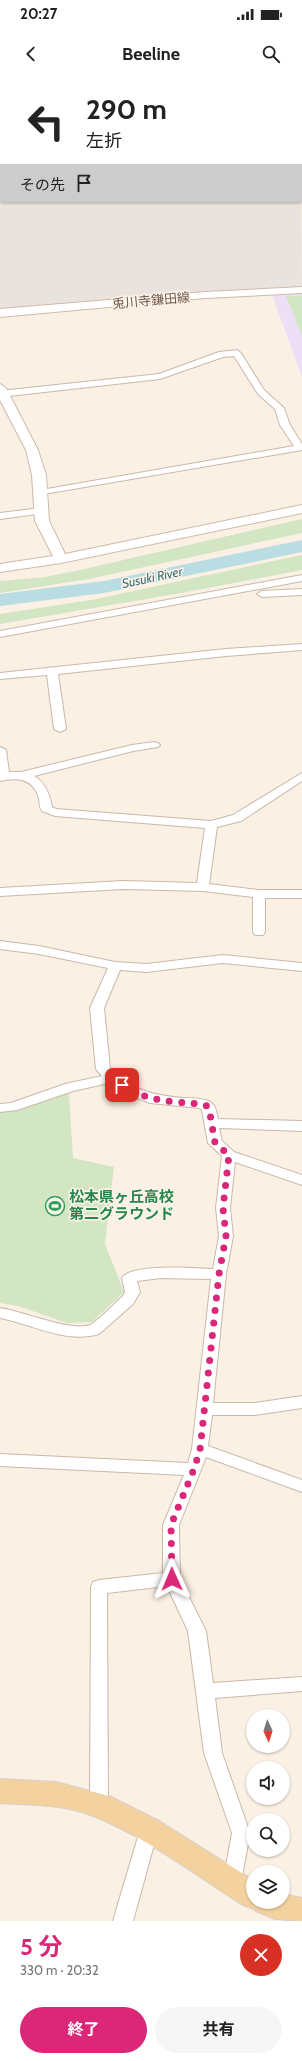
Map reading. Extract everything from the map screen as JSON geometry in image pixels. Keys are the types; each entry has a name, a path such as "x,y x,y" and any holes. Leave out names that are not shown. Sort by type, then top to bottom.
{"main road":[{"path":"0,1791 56,1794 99,1805 149,1830 242,1889"},
{"path":"290,1909 302,1911"}],"street":[{"name":"兎川寺鎌田線","path":"0,313 214,295 302,290"},
{"path":"41,493 300,448 285,425 279,408 261,392 237,354 222,354 160,376 1,392 32,450 39,475 41,511 46,532 61,559"},
{"path":"0,568 61,559 302,509"},
{"path":"0,516 41,511"},
{"path":"0,634 302,578"},
{"path":"216,595 227,598 289,591 302,592"},
{"path":"0,676 52,672 259,649 302,647"},
{"path":"52,672 60,728"},
{"path":"0,750 2,777 25,774 105,756 132,748 154,745"},
{"path":"25,774 32,778 40,788 46,809 55,812 212,825 237,818 302,776"},
{"path":"202,887 212,825"},
{"path":"0,892 123,885 202,887 259,894 302,894"},
{"path":"259,894 259,932"},
{"path":"0,945 39,950 115,966 146,968 223,959 302,967"},
{"path":"115,966 98,1008 102,1069 111,1078 133,1092 155,1100 204,1104 209,1108 213,1123 215,1143 229,1155 302,1180"},
{"path":"0,1108 12,1107 70,1087 111,1078"},
{"path":"213,1123 302,1126"},
{"path":"229,1155 223,1208 226,1236 219,1274 200,1450 194,1469 171,1525 172,1579 197,1631 213,1753 241,1833 242,1889"},
{"path":"0,1313 18,1316 67,1331 94,1330 128,1300 133,1292 129,1278 133,1276 162,1273 219,1274"},
{"path":"205,1409 255,1409 302,1402"},
{"path":"200,1450 302,1486"},
{"path":"0,1460 194,1469"},
{"path":"99,1805 99,1587 172,1579"},
{"path":"205,1691 302,1684"},
{"path":"123,1921 149,1830"}],"shaded area":[{"path":"0,202 301,202 302,288 0,311"},
{"path":"302,291 302,377 271,292"}],"green space":[{"path":"286,296 302,296 302,336"},
{"path":"302,519 302,533 89,579 0,593 0,581 45,577 80,570"},
{"path":"302,555 302,570 187,592 0,624 0,614 91,600"},
{"name":"松本県ヶ丘高校 第二グラウンド","path":"69,1092 73,1158 114,1167 105,1244 124,1292 92,1322 67,1323 18,1306 0,1303 0,1112"}],"waterway":[{"name":"Susuki River","path":"0,600 104,587 302,546"}],"place":[{"name":"松本県ヶ丘高校 第二グラウンド","path":"55,1206"}],"route":[{"path":"122,1085 133,1092 155,1100 204,1104 209,1108 213,1123 215,1143 229,1155 223,1208 226,1236 219,1274 200,1450 194,1469 171,1525 172,1579"}]}
